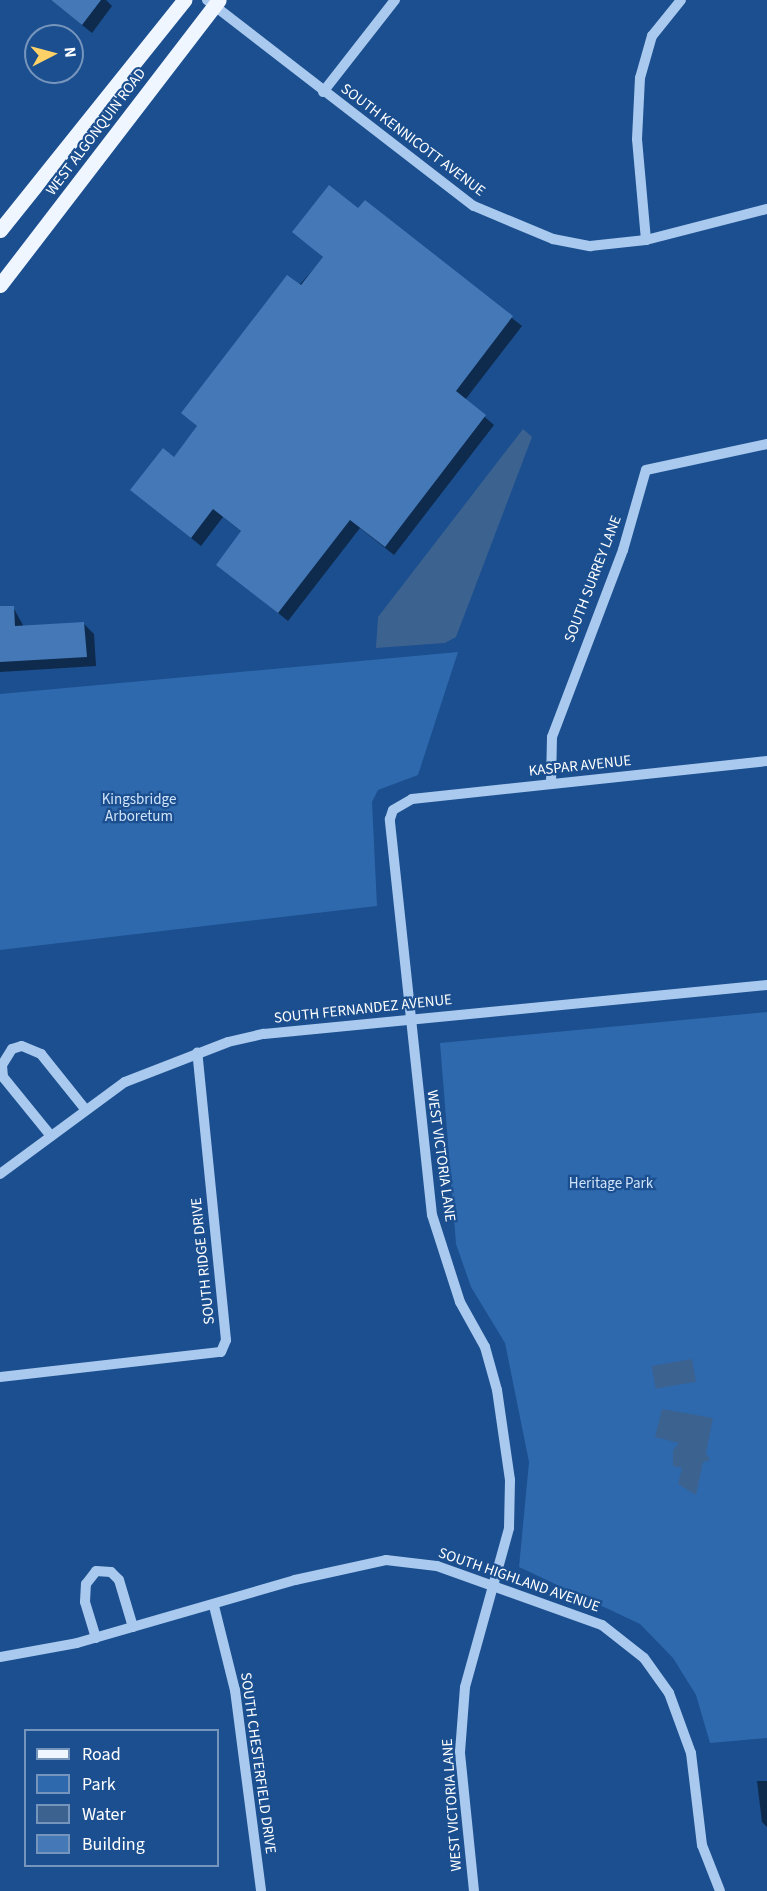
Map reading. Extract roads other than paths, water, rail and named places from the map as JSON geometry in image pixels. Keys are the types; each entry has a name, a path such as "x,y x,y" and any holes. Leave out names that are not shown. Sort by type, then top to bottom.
{"main road":[{"name":"WEST ALGONQUIN ROAD","path":"0,230 184,0"},
{"name":"WEST ALGONQUIN ROAD","path":"0,285 213,2"}],"street":[{"path":"323,92 395,0"},
{"path":"646,240 638,139 640,78 652,36 681,0"},
{"name":"SOUTH KENNICOTT AVENUE","path":"213,2 323,92 474,206 553,239 590,246 646,240 767,209"},
{"name":"SOUTH SURREY LANE","path":"551,784 552,737 623,550 646,471 767,444"},
{"name":"KASPAR AVENUE","path":"398,807 412,799 767,761"},
{"name":"WEST VICTORIA LANE","path":"398,807 390,819 408,1020 432,1215 460,1302 485,1347 497,1390 510,1480 509,1528 465,1687 460,1752 474,1891"},
{"name":"SOUTH FERNANDEZ AVENUE","path":"0,1174 85,1109 125,1082 197,1052 264,1034 767,986"},
{"path":"51,1136 3,1077 2,1065 12,1050 22,1046 40,1053 85,1109"},
{"name":"SOUTH RIDGE DRIVE","path":"0,1377 221,1352 226,1340 197,1052"},
{"name":"SOUTH HIGHLAND AVENUE","path":"0,1658 96,1638 386,1560 437,1566 602,1625 644,1658 669,1693 690,1754 702,1845 720,1891"},
{"path":"96,1638 85,1602 86,1584 96,1571 111,1572 119,1580 134,1628"},
{"name":"SOUTH CHESTERFIELD DRIVE","path":"214,1606 235,1690 261,1891"}],"water":[{"path":"523,429 532,437 456,637 445,643 376,648 378,617"},
{"path":"692,1359 696,1382 656,1389 652,1366"},
{"path":"662,1409 713,1418 706,1453 710,1460 703,1462 696,1495 678,1484 682,1468 673,1466 673,1450 679,1443 655,1437"}],"park label":[{"name":"Kingsbridge Arboretum","path":"139,808"},
{"name":"Heritage Park","path":"611,1184"}]}
